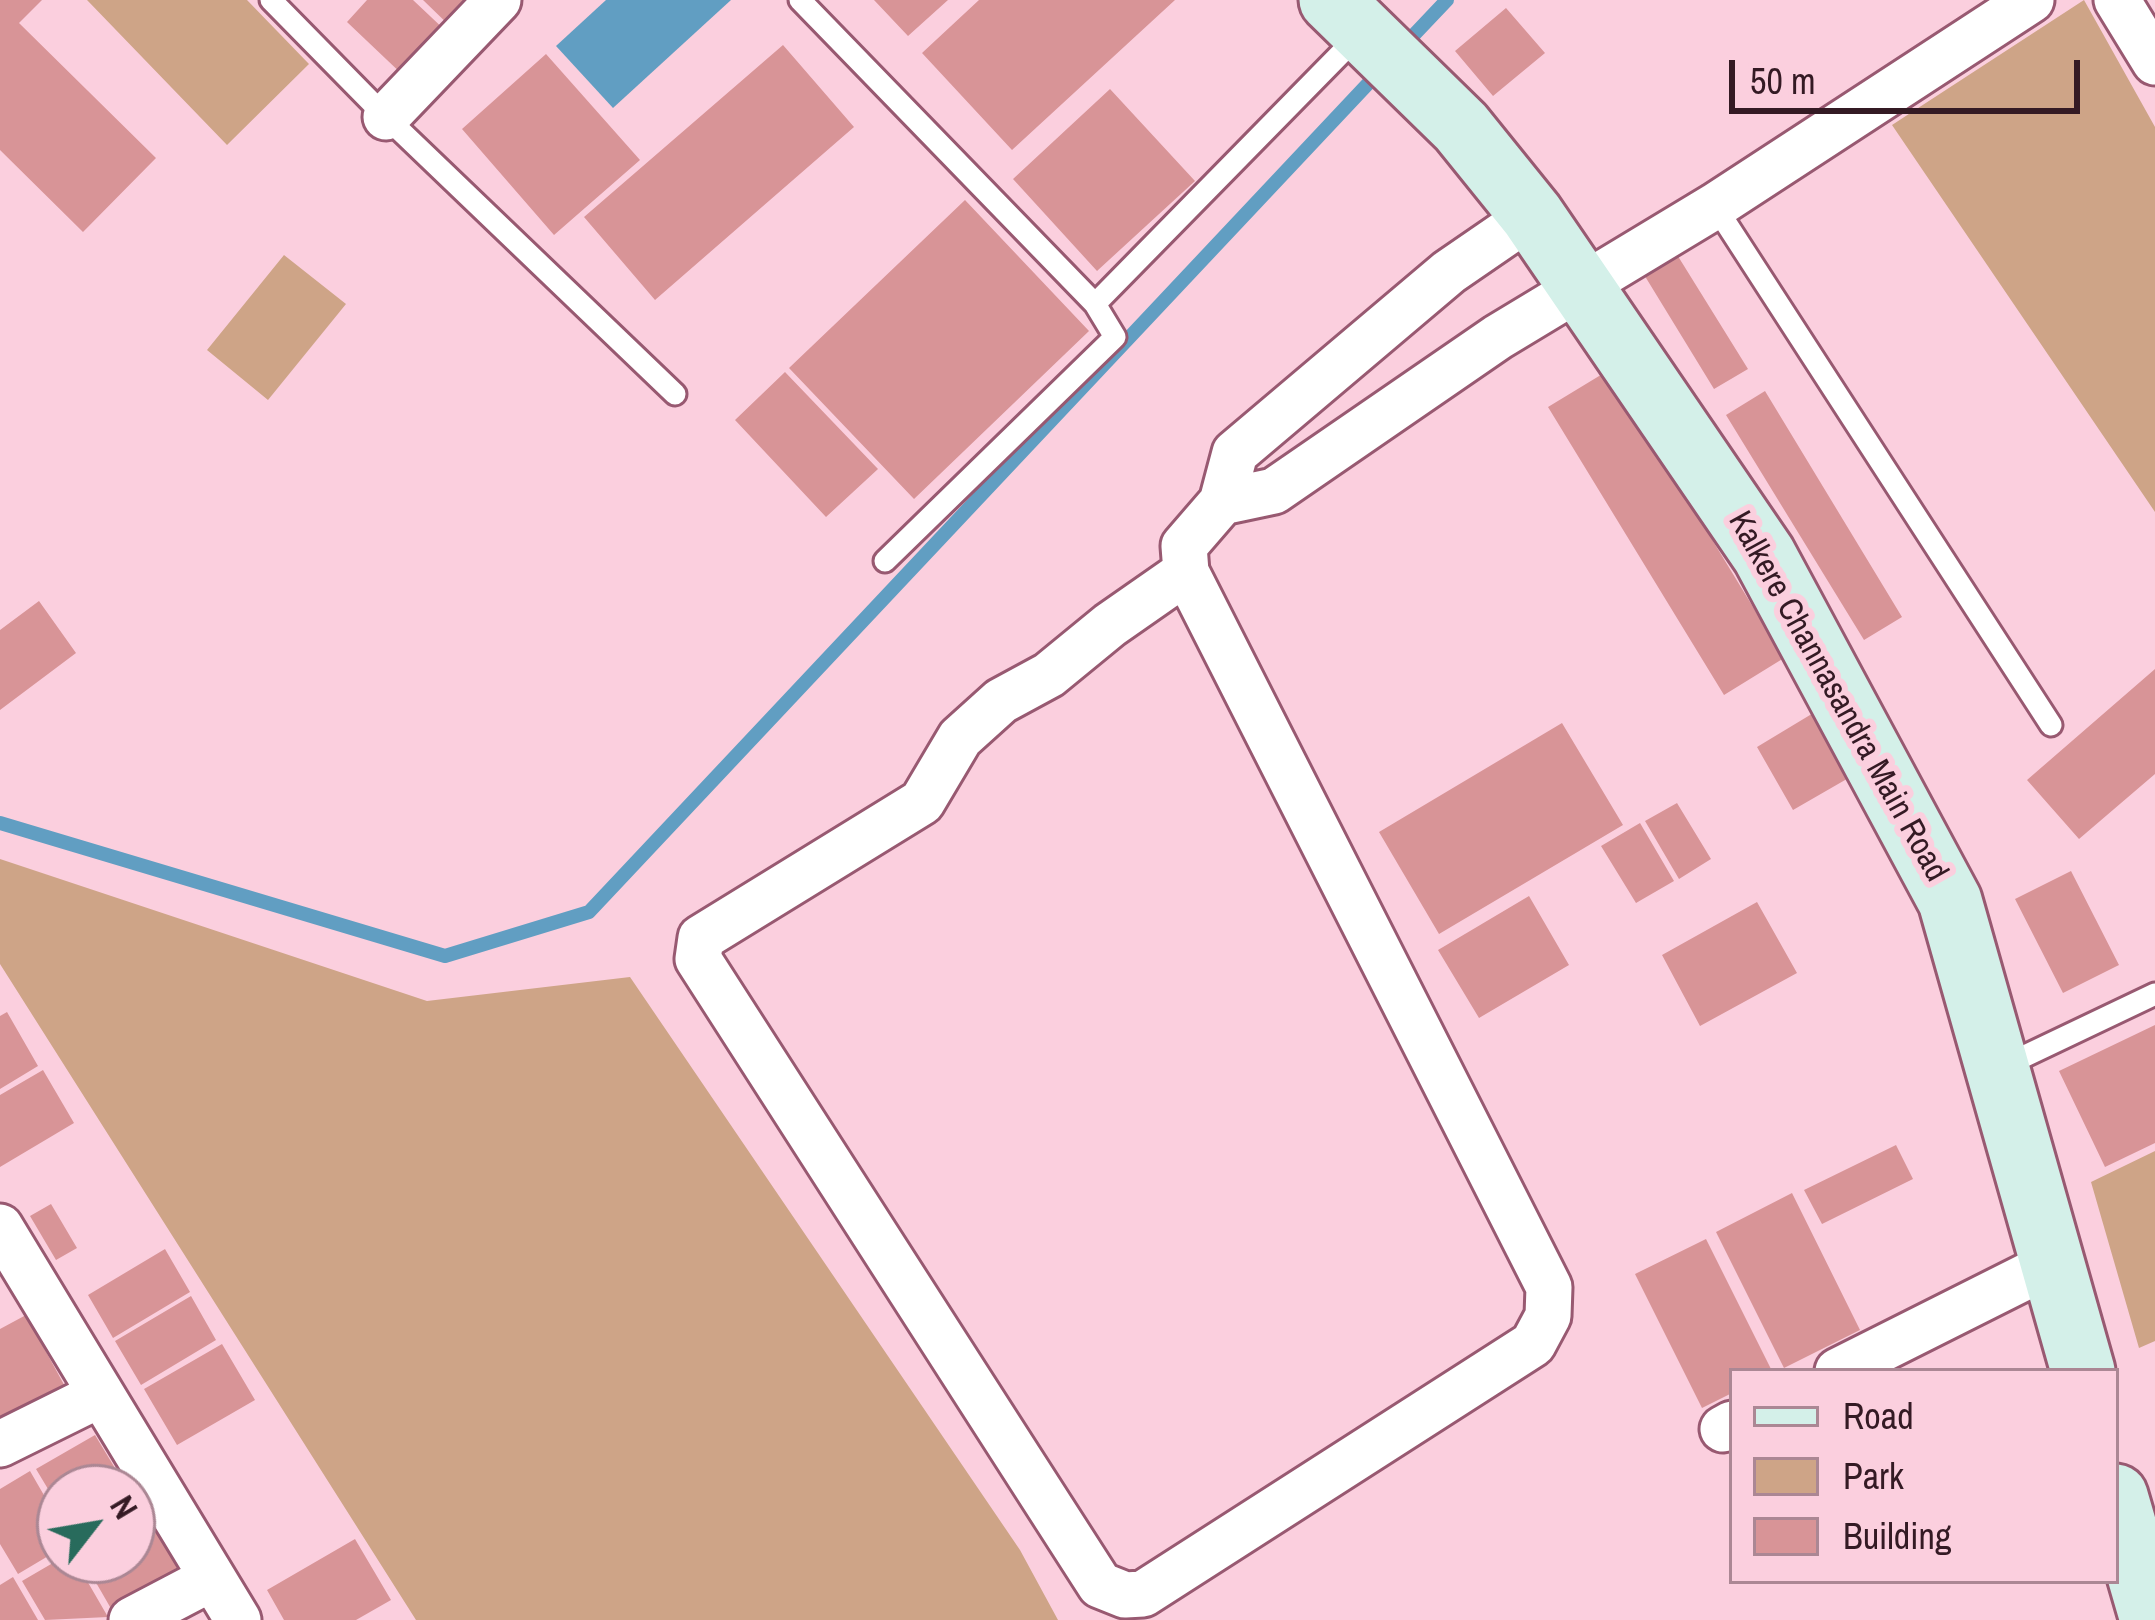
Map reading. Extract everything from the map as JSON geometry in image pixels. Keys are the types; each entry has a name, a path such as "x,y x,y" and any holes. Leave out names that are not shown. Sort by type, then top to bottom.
{"main road":[{"name":"Kalkere Channasandra Main Road","path":"1347,15 1461,127 1532,215 1764,554 1950,901 2082,1368"},
{"path":"2119,1505 2148,1588"}],"street":[{"path":"386,117 498,0"},
{"path":"1222,502 1274,491 1582,284 1715,206 2031,0"},
{"path":"2117,0 2155,62"},
{"path":"1186,572 1049,675 987,713 960,737 922,802 701,938 698,959 1100,1585 1125,1595 1143,1594 1533,1344 1547,1316 1549,1287 1186,572 1184,546 1222,502 1235,453 1448,272 1532,215"},
{"path":"0,1227 238,1620"},
{"path":"1844,1368 2053,1263"},
{"path":"0,1444 101,1394"},
{"path":"132,1620 212,1578"}],"lane":[{"path":"271,0 675,394"},
{"path":"800,0 1095,304 1115,337 885,561"},
{"path":"1095,304 1347,15"},
{"path":"1715,206 2051,725"},
{"path":"1999,1068 2155,994"}],"green space":[{"path":"87,0 247,0 309,64 227,145"},
{"path":"2084,0 2155,127 2155,512 1892,125"},
{"path":"284,255 346,304 268,400 207,350"},
{"path":"0,859 427,1001 630,977 1020,1550 1058,1620 416,1620 0,964"},
{"path":"2155,1151 2155,1341 2139,1348 2091,1182"}],"water":[{"path":"606,0 731,0 613,108 556,46"}],"building":[{"path":"0,0 42,0 19,23 156,158 83,232 0,150"},
{"path":"367,0 413,0 448,33 406,78 347,22"},
{"path":"423,0 484,0 455,31"},
{"path":"874,0 948,0 908,36"},
{"path":"979,0 1175,0 1012,150 922,53"},
{"path":"1506,8 1545,53 1493,96 1455,51"},
{"path":"783,45 854,127 655,300 584,217"},
{"path":"546,54 640,160 554,235 462,129"},
{"path":"1110,89 1195,181 1097,271 1013,179"},
{"path":"965,200 1089,331 914,499 789,368"},
{"path":"1676,253 1748,369 1714,389 1643,273"},
{"path":"1609,370 1784,658 1724,695 1548,407"},
{"path":"785,372 878,469 826,517 735,420"},
{"path":"1765,391 1902,617 1864,640 1726,415"},
{"path":"39,601 76,653 0,710 0,630"},
{"path":"2155,669 2155,774 2079,839 2027,780"},
{"path":"1815,712 1852,776 1793,810 1757,747"},
{"path":"1562,723 1623,825 1439,934 1379,832"},
{"path":"1677,803 1711,859 1679,879 1645,821"},
{"path":"1640,823 1674,881 1636,903 1601,846"},
{"path":"2071,871 2119,965 2063,993 2015,899"},
{"path":"1529,896 1569,965 1479,1018 1438,950"},
{"path":"1757,902 1797,973 1700,1026 1662,955"},
{"path":"7,1012 38,1066 0,1089 0,1016"},
{"path":"2155,1025 2155,1143 2105,1167 2059,1071"},
{"path":"43,1070 74,1123 0,1167 0,1095"},
{"path":"1896,1145 1913,1179 1822,1224 1804,1190"},
{"path":"1792,1193 1860,1330 1784,1368 1716,1232"},
{"path":"51,1204 77,1248 56,1260 30,1216"},
{"path":"1706,1239 1770,1368 1729,1368 1729,1394 1702,1408 1635,1274"},
{"path":"165,1249 190,1292 113,1338 88,1295"},
{"path":"191,1296 216,1340 141,1385 115,1341"},
{"path":"26,1315 68,1392 0,1429 0,1329"},
{"path":"222,1344 255,1400 177,1445 144,1389"},
{"path":"95,1435 113,1464 45,1464"},
{"path":"30,1471 36,1481 36,1563 18,1574 0,1544 0,1489"},
{"path":"156,1526 186,1578 117,1619 97,1584 156,1584"},
{"path":"355,1539 391,1600 356,1620 284,1620 267,1590"},
{"path":"36,1573 36,1584 89,1584 108,1617 45,1620 22,1581"},
{"path":"13,1577 38,1620 0,1620 0,1585"}],"waterway":[{"path":"1410,39 1447,0"},
{"path":"0,823 445,956 589,912 1379,72"}]}
